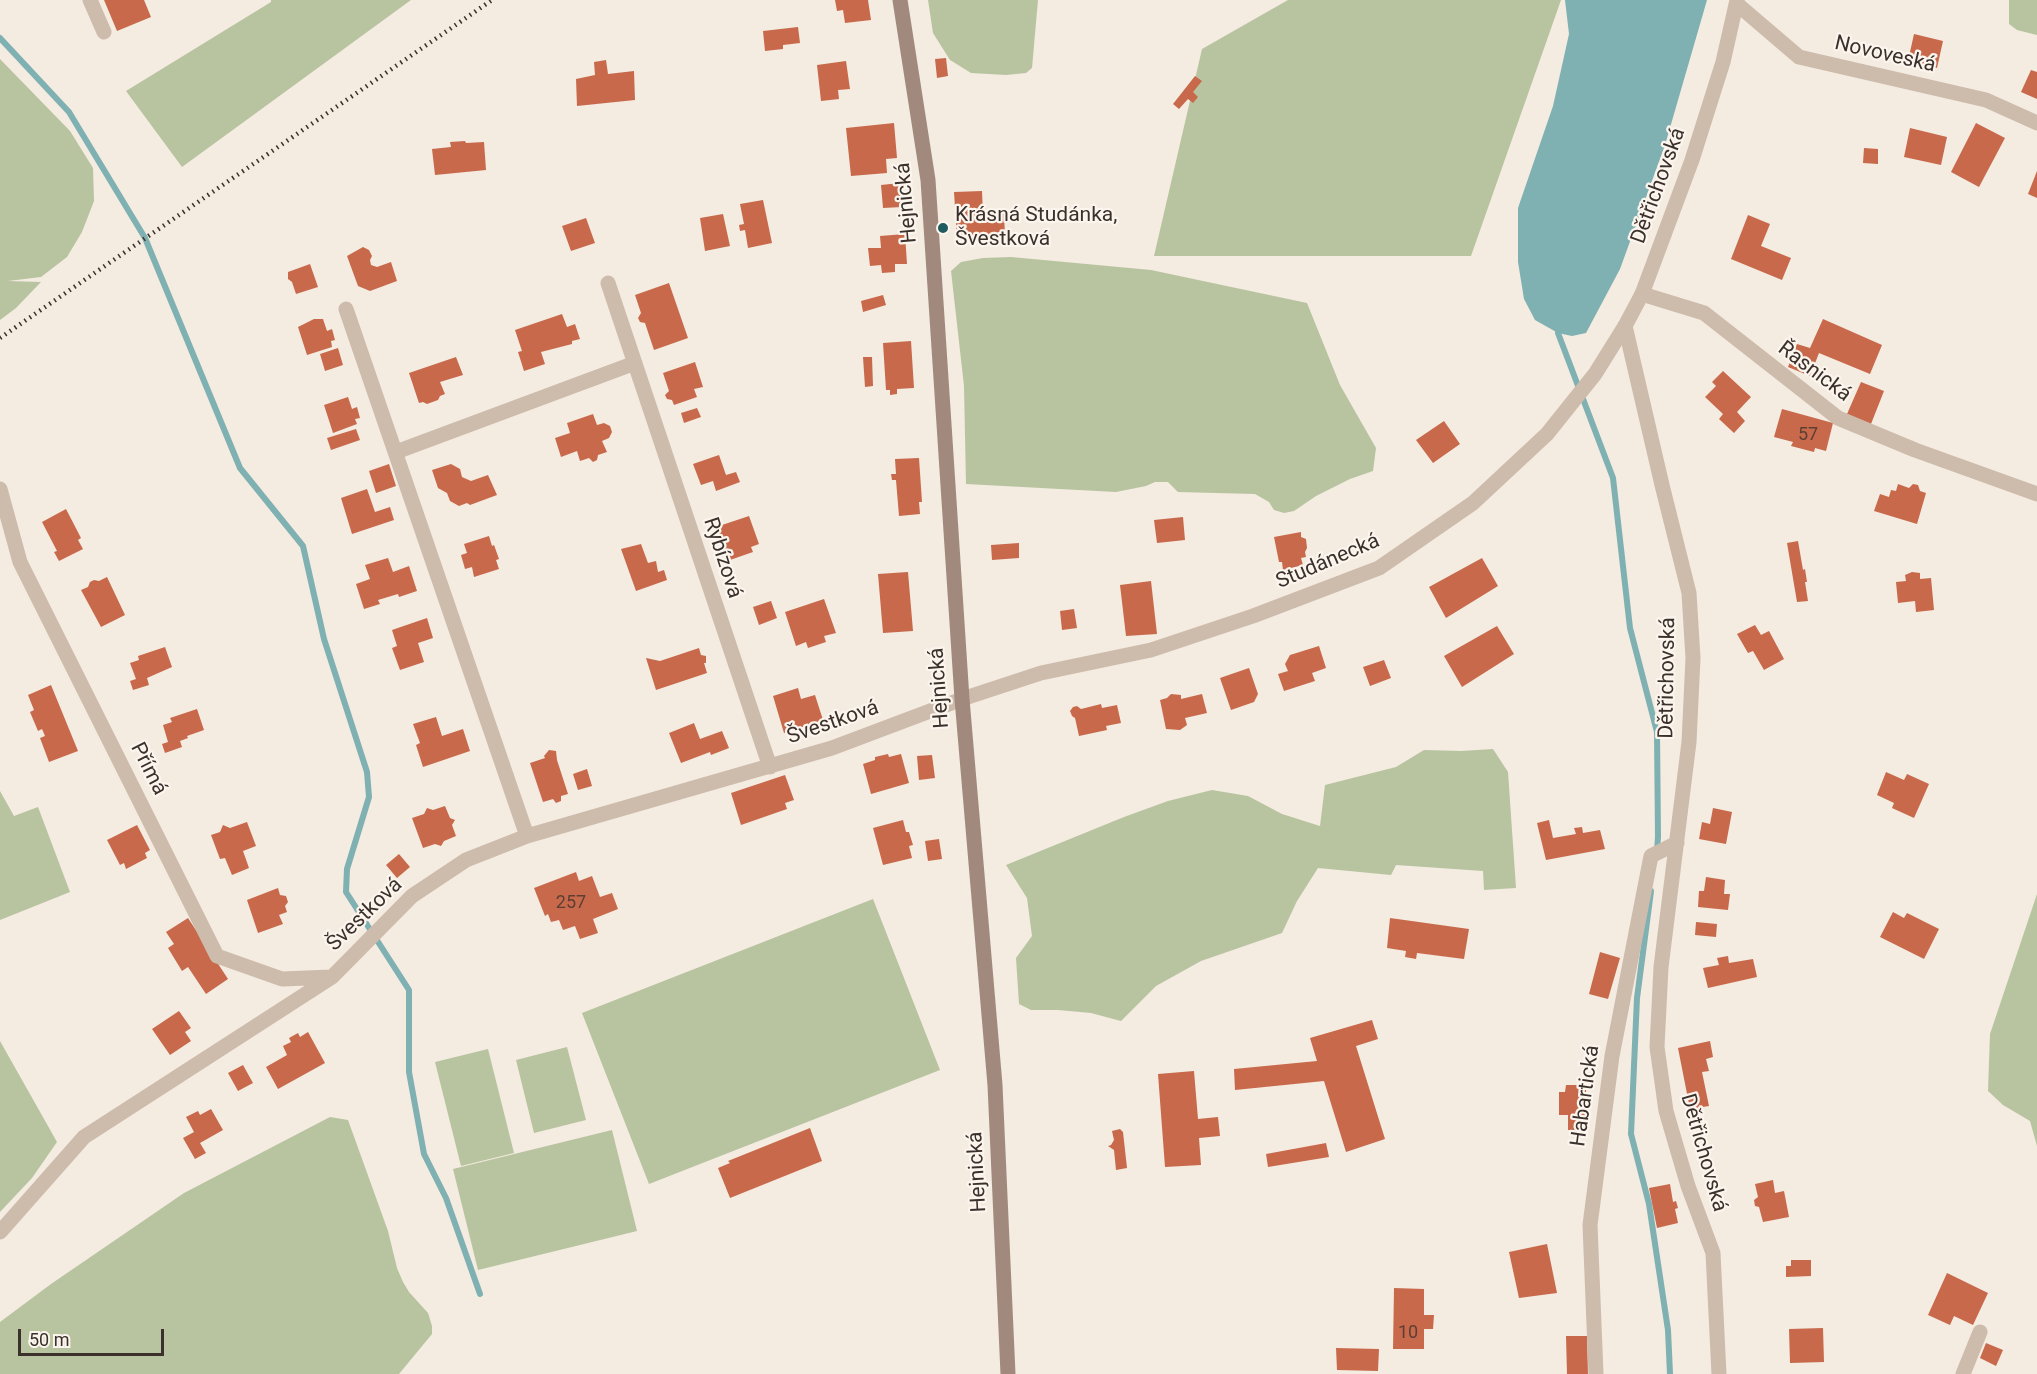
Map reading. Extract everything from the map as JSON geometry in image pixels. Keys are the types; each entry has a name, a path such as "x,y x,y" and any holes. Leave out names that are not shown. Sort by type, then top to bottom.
{"main road":[{"name":"Hejnická","path":"900,0 928,180 962,699 995,1085 1008,1374"}],"street":[{"path":"90,0 104,32"},
{"name":"Novoveská","path":"1737,2 1799,57 1986,100 2037,123"},
{"name":"Dětřichovská","path":"1719,1374 1713,1253 1688,1186 1666,1111 1657,1047 1661,967 1689,742 1693,658 1689,593 1625,326 1642,294 1692,160 1722,62 1737,2"},
{"name":"Rybízová","path":"608,283 770,767"},
{"name":"Řasnická","path":"1642,294 1704,313 1838,418 1915,450 2037,494"},
{"path":"346,309 527,836"},
{"name":"Studánecká","path":"962,699 1041,673 1151,650 1253,616 1379,568 1473,503 1547,434 1595,374 1625,326"},
{"path":"396,452 635,363"},
{"name":"Přímá","path":"0,489 20,562 217,956 282,979 332,977"},
{"name":"Švestková","path":"0,1232 84,1137 332,977 412,896 466,860 527,836 832,748 962,699"},
{"name":"Habartická","path":"1596,1374 1590,1225 1612,1056 1651,856 1677,843"},
{"path":"1963,1374 1980,1332"}],"green space":[{"path":"271,0 411,0 182,167 126,91"},
{"path":"928,0 1038,0 1032,68 1026,73 1006,75 971,73 950,60 933,33"},
{"path":"1288,0 1561,0 1471,256 1154,256 1202,49"},
{"path":"2009,0 2037,0 2037,35 2017,30 2009,24"},
{"path":"0,59 70,131 93,168 94,201 82,232 67,257 41,277 8,281 41,282 16,308 0,320"},
{"path":"1011,257 1151,270 1307,303 1340,385 1376,448 1373,471 1350,479 1316,496 1294,511 1284,513 1274,510 1269,502 1255,494 1178,492 1168,482 1155,482 1116,492 966,484 964,386 951,271 961,262"},
{"path":"1493,749 1508,772 1516,888 1484,890 1483,871 1396,865 1391,875 1318,868 1297,901 1282,933 1201,961 1156,986 1121,1021 1091,1013 1031,1010 1019,1004 1016,958 1032,936 1027,898 1006,865 1124,817 1168,801 1212,790 1248,796 1282,814 1320,826 1325,785 1396,767 1424,750"},
{"path":"0,791 14,816 38,807 70,892 0,920"},
{"path":"2037,894 2037,1146 2030,1121 2003,1105 1988,1091 1990,1034"},
{"path":"873,899 940,1070 649,1184 582,1013"},
{"path":"0,1041 57,1142 32,1178 0,1212"},
{"path":"567,1047 586,1120 534,1133 516,1060"},
{"path":"488,1049 514,1153 461,1166 435,1062"},
{"path":"330,1117 348,1120 388,1231 397,1268 409,1292 428,1313 432,1326 432,1334 399,1374 0,1374 0,1322 51,1284 184,1193"},
{"path":"612,1130 637,1231 478,1270 453,1169"}],"water":[{"path":"1565,0 1707,0 1665,145 1620,269 1586,333 1572,336 1558,333 1535,320 1524,299 1518,262 1518,208 1553,106 1569,34"}],"building":[{"path":"104,0 144,0 151,17 117,31"},
{"path":"835,0 868,0 871,20 845,23 843,10 837,11"},
{"path":"798,27 800,43 783,45 783,49 765,51 763,31"},
{"path":"1914,34 1943,41 1937,68 1908,61"},
{"path":"946,58 948,76 937,78 935,59"},
{"path":"606,60 608,74 634,71 635,100 577,106 576,79 595,75 594,62"},
{"path":"846,61 850,89 838,90 839,99 821,101 817,65"},
{"path":"2031,70 2037,72 2037,99 2021,92"},
{"path":"1195,76 1202,81 1193,92 1198,97 1193,103 1188,99 1179,109 1173,104"},
{"path":"894,123 897,158 886,159 887,173 851,176 846,128"},
{"path":"1976,123 2005,138 1979,187 1951,172"},
{"path":"1910,128 1947,137 1941,165 1904,157"},
{"path":"465,141 466,143 484,142 486,170 435,175 432,149 451,147 450,142"},
{"path":"1864,148 1878,149 1878,164 1863,163"},
{"path":"2037,171 2037,198 2028,194"},
{"path":"900,183 902,207 883,208 881,185"},
{"path":"982,191 983,214 1004,213 1005,237 957,239 954,192"},
{"path":"763,200 772,243 748,248 745,230 740,231 739,225 744,224 740,204"},
{"path":"723,214 730,246 705,251 700,218"},
{"path":"1748,215 1770,224 1761,246 1791,258 1782,280 1731,259"},
{"path":"586,218 595,243 571,251 562,226"},
{"path":"905,234 907,264 895,264 895,272 882,273 881,265 870,266 868,248 881,248 880,236"},
{"path":"363,247 369,250 372,256 371,265 377,267 391,262 397,281 370,291 358,286 347,256"},
{"path":"310,264 318,287 296,294 292,282 288,279 288,272"},
{"path":"669,283 688,338 654,350 645,323 640,322 638,318 641,313 635,295"},
{"path":"883,295 886,305 863,312 861,301"},
{"path":"562,314 567,327 575,324 580,339 572,341 572,344 541,352 545,364 524,371 518,352 522,351 515,330"},
{"path":"314,319 323,319 327,331 332,329 335,340 331,341 332,347 307,355 298,327"},
{"path":"1823,319 1882,345 1870,374 1819,353 1810,376 1788,367 1797,344 1810,348"},
{"path":"911,341 914,388 897,389 897,394 890,395 890,390 886,390 883,343"},
{"path":"338,348 343,365 325,371 320,354"},
{"path":"456,357 463,375 440,382 445,394 438,400 427,404 419,403 409,373"},
{"path":"863,357 872,357 873,386 865,387"},
{"path":"695,362 703,387 694,389 697,397 674,405 672,400 667,399 665,395 669,391 663,373"},
{"path":"1723,371 1751,397 1737,412 1745,421 1734,433 1719,419 1723,414 1705,397 1716,386 1712,382"},
{"path":"1861,382 1884,391 1871,424 1847,414"},
{"path":"348,397 352,409 357,407 360,418 355,419 357,424 333,433 324,405"},
{"path":"697,408 701,417 684,423 681,413"},
{"path":"1782,409 1833,423 1826,451 1815,448 1814,452 1791,446 1793,442 1774,437"},
{"path":"593,414 597,425 604,423 610,426 612,432 609,438 602,441 607,452 598,455 597,460 593,462 589,458 580,461 577,451 561,457 555,438 570,433 567,423"},
{"path":"1444,421 1460,444 1433,463 1416,440"},
{"path":"356,429 360,440 331,450 327,438"},
{"path":"719,455 726,475 736,472 740,482 716,491 713,481 701,485 693,464"},
{"path":"919,458 922,502 919,502 920,514 899,516 896,480 892,480 891,474 896,474 895,459"},
{"path":"389,464 396,486 376,493 369,471"},
{"path":"451,464 460,469 462,477 471,481 488,475 497,495 470,505 467,503 459,506 450,501 447,493 438,488 432,470"},
{"path":"1898,484 1909,488 1913,484 1918,485 1920,491 1926,493 1917,524 1874,511 1880,494 1889,497 1891,490 1896,491"},
{"path":"367,489 375,512 390,507 394,520 352,534 341,498"},
{"path":"66,509 81,538 78,540 83,549 59,561 54,552 57,551 42,522"},
{"path":"749,516 759,544 751,547 753,552 727,561 718,550 722,546 716,527"},
{"path":"1183,517 1185,540 1157,543 1154,520"},
{"path":"1301,532 1301,537 1306,539 1307,548 1306,557 1301,558 1303,565 1283,570 1274,537"},
{"path":"489,536 499,559 496,560 499,569 474,577 472,567 465,569 461,555 467,553 464,544"},
{"path":"1798,541 1803,570 1805,569 1808,601 1797,602 1787,543"},
{"path":"1019,543 1019,558 992,560 991,545"},
{"path":"641,544 648,563 656,561 658,572 664,570 667,580 636,591 621,549"},
{"path":"388,558 393,572 409,566 417,591 378,600 380,604 364,609 356,584 370,579 365,565"},
{"path":"1482,558 1498,586 1446,618 1429,587"},
{"path":"908,572 913,631 883,633 878,574"},
{"path":"1912,572 1920,573 1920,579 1931,578 1934,610 1916,612 1915,601 1898,603 1896,582 1906,581 1905,575"},
{"path":"107,577 125,615 101,627 81,590 88,587 94,580 99,581"},
{"path":"1151,581 1157,634 1126,636 1120,585"},
{"path":"824,599 836,633 824,636 826,642 808,648 806,642 796,646 785,612"},
{"path":"771,601 777,618 759,625 753,607"},
{"path":"1074,609 1077,628 1062,630 1060,611"},
{"path":"427,618 433,638 418,643 424,662 400,670 392,648 397,646 392,630"},
{"path":"1755,625 1761,635 1769,631 1784,659 1764,670 1753,651 1748,653 1737,634"},
{"path":"1497,626 1514,654 1462,687 1444,656"},
{"path":"1319,646 1326,668 1312,673 1315,681 1284,691 1278,674 1288,671 1285,664 1290,655"},
{"path":"165,647 172,667 147,678 149,685 133,690 130,681 136,679 130,663 139,660 138,656"},
{"path":"699,648 701,655 706,656 706,663 704,663 707,673 656,690 646,658 660,661"},
{"path":"1384,660 1391,678 1370,686 1363,667"},
{"path":"1249,668 1258,694 1254,702 1231,710 1220,678"},
{"path":"51,685 78,751 49,762 40,738 45,736 42,729 38,731 30,712 34,710 28,695"},
{"path":"798,688 801,699 815,695 823,720 784,733 773,696"},
{"path":"1171,694 1181,695 1181,699 1202,694 1207,713 1185,718 1187,725 1180,730 1166,729 1160,700"},
{"path":"1101,704 1102,708 1117,705 1121,723 1106,726 1107,730 1079,736 1075,718 1070,711 1077,706 1081,709"},
{"path":"197,709 204,730 180,741 182,747 165,753 162,744 168,742 163,725 172,722 170,718"},
{"path":"436,717 442,736 463,729 470,751 423,767 416,745 420,743 413,724"},
{"path":"694,723 700,739 722,731 729,748 711,755 710,752 681,763 669,733"},
{"path":"549,750 556,751 568,794 561,796 561,801 556,803 553,799 543,802 530,763 545,758"},
{"path":"888,754 889,757 901,754 909,783 871,794 863,764 875,760 875,757"},
{"path":"932,755 935,778 919,780 917,756"},
{"path":"587,769 592,786 578,790 573,774"},
{"path":"1886,772 1904,780 1907,774 1929,784 1914,818 1892,808 1894,803 1877,795"},
{"path":"785,775 794,800 785,803 787,809 741,825 731,793"},
{"path":"445,806 450,818 455,820 452,825 456,836 444,841 441,846 435,844 423,848 412,818 424,814 427,808 433,810"},
{"path":"1713,808 1732,812 1726,844 1699,839 1702,822 1710,824"},
{"path":"903,820 913,845 909,846 912,858 883,865 873,828"},
{"path":"1549,820 1553,838 1576,834 1574,828 1582,827 1583,833 1600,830 1605,849 1546,860 1537,823"},
{"path":"247,822 256,846 243,851 249,868 232,875 225,858 220,859 211,835 220,832 223,825 230,828"},
{"path":"137,825 150,850 145,853 147,858 126,869 124,863 120,865 107,840"},
{"path":"939,839 942,859 928,861 925,841"},
{"path":"399,854 410,867 397,878 386,865"},
{"path":"576,872 579,881 592,876 600,897 612,893 618,909 593,919 598,933 580,939 575,926 563,930 559,920 551,922 548,914 545,916 534,888"},
{"path":"1706,877 1725,880 1724,894 1730,894 1728,910 1698,907 1699,891 1704,891"},
{"path":"278,888 280,895 286,896 288,902 285,906 287,912 279,915 283,924 258,933 247,900"},
{"path":"1893,912 1904,918 1907,913 1939,929 1924,959 1880,937"},
{"path":"188,918 228,979 206,994 188,967 182,971 168,948 174,944 166,932"},
{"path":"1390,918 1469,929 1464,959 1417,953 1416,959 1405,957 1406,951 1387,948"},
{"path":"1696,922 1717,924 1716,937 1695,935"},
{"path":"1600,952 1620,958 1608,999 1589,994"},
{"path":"1728,956 1729,963 1753,959 1757,977 1708,988 1703,968 1719,965 1717,958"},
{"path":"179,1011 191,1028 185,1032 191,1041 170,1055 152,1029"},
{"path":"1372,1020 1378,1039 1356,1046 1385,1139 1346,1152 1324,1081 1235,1090 1234,1069 1317,1061 1310,1038"},
{"path":"308,1032 325,1063 278,1089 266,1067 287,1055 283,1046 291,1042 289,1038 298,1033 300,1037"},
{"path":"1710,1041 1713,1057 1706,1059 1709,1071 1702,1072 1709,1106 1690,1109 1678,1048"},
{"path":"243,1065 253,1083 238,1091 228,1073"},
{"path":"1194,1071 1198,1119 1218,1117 1220,1136 1199,1138 1201,1165 1165,1167 1158,1074"},
{"path":"1566,1085 1586,1085 1586,1130 1568,1130 1568,1115 1559,1115 1559,1092 1565,1092"},
{"path":"211,1109 223,1130 200,1143 206,1153 195,1159 183,1138 194,1132 186,1117 198,1111 200,1115"},
{"path":"810,1128 822,1161 730,1198 718,1168 730,1163 728,1161"},
{"path":"1120,1129 1123,1132 1127,1168 1116,1170 1114,1150 1108,1146 1114,1140 1112,1131"},
{"path":"1326,1143 1329,1157 1268,1167 1266,1154"},
{"path":"1773,1180 1775,1193 1784,1191 1789,1217 1763,1222 1759,1207 1755,1206 1754,1200 1758,1197 1755,1184"},
{"path":"1670,1184 1673,1202 1676,1201 1678,1208 1675,1209 1678,1223 1657,1228 1649,1188"},
{"path":"1547,1244 1557,1293 1519,1298 1509,1252"},
{"path":"1791,1260 1811,1260 1811,1276 1786,1277 1786,1266 1791,1266"},
{"path":"1947,1273 1988,1293 1973,1325 1954,1316 1950,1325 1928,1315"},
{"path":"1394,1288 1424,1289 1424,1315 1434,1315 1433,1329 1424,1329 1424,1349 1393,1349"},
{"path":"1823,1328 1824,1362 1790,1363 1789,1329"},
{"path":"1566,1336 1587,1336 1588,1374 1567,1374"},
{"path":"1986,1343 2003,1350 1996,1366 1980,1358"},
{"path":"1336,1348 1379,1349 1378,1371 1337,1370"}],"waterway":[{"path":"0,38 69,112 145,238 240,468 303,546 324,639 367,772 369,797 347,869 346,892 409,990 409,1072 424,1154 446,1198 480,1294"},
{"path":"1559,327 1558,333 1613,478 1630,628 1657,732 1657,851"},
{"path":"1651,891 1637,998 1631,1134 1649,1204 1668,1330 1670,1374"}],"railway":[{"path":"0,338 492,0"}],"place":[{"name":"Krásná Studánka, Švestková","path":"943,228"}]}
